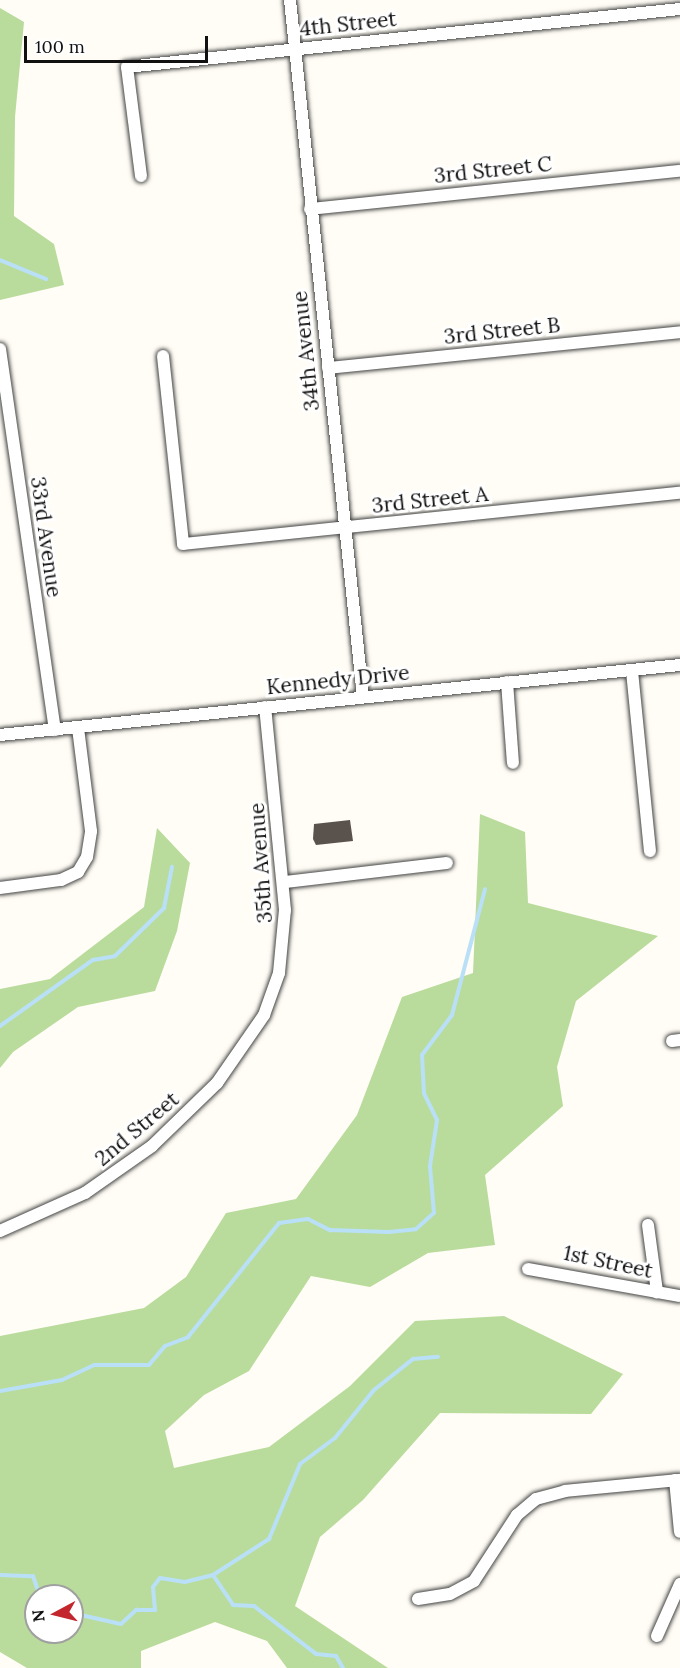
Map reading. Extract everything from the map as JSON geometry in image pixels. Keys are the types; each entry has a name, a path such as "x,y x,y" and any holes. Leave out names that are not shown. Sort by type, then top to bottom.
{"street":[{"name":"34th Avenue","path":"290,0 363,698"},
{"name":"4th Street","path":"141,176 127,67 680,9"},
{"name":"3rd Street C","path":"310,208 680,171"},
{"name":"3rd Street B","path":"328,368 680,332"},
{"name":"33rd Avenue","path":"0,349 55,729"},
{"name":"3rd Street A","path":"164,356 183,544 680,493"},
{"name":"Kennedy Drive","path":"0,735 680,666"},
{"path":"632,671 650,851"},
{"path":"507,682 513,763"},
{"name":"35th Avenue","path":"264,1015 282,956 285,882 265,707"},
{"path":"0,888 61,880 78,872 91,831 78,728"},
{"path":"285,882 447,863"},
{"name":"2nd Street","path":"0,1231 85,1193 152,1146 217,1083 264,1015"},
{"path":"648,1225 657,1292"},
{"name":"1st Street","path":"528,1269 680,1296"},
{"path":"418,1599 450,1594 474,1581 517,1515 536,1499 565,1491 678,1480 680,1532"},
{"path":"657,1636 680,1584"}],"green space":[{"path":"0,8 24,22 15,117 14,216 54,244 64,285 0,300"},
{"path":"480,814 525,832 528,903 658,936 576,1001 557,1067 563,1106 485,1175 495,1245 428,1253 370,1287 311,1276 249,1371 204,1395 165,1431 174,1468 269,1447 350,1386 415,1321 504,1316 623,1374 591,1414 440,1413 363,1500 320,1537 295,1606 388,1668 287,1668 267,1641 215,1622 141,1651 141,1668 27,1668 0,1652 0,1336 144,1308 186,1277 226,1213 296,1199 357,1115 402,997 473,973"},
{"path":"157,828 190,863 177,931 155,991 78,1007 13,1052 0,1068 0,989 50,979 144,907"}],"building":[{"path":"350,820 353,841 316,845 313,839 314,824"}],"waterway":[{"path":"0,260 46,279"},
{"path":"0,1026 93,960 115,956 164,908 172,867"},
{"path":"0,1391 62,1380 94,1365 149,1365 165,1346 188,1337 279,1223 308,1219 330,1230 389,1232 416,1229 434,1213 430,1166 437,1120 424,1093 422,1055 452,1015 485,889"},
{"path":"213,1575 269,1539 300,1464 335,1438 374,1390 413,1359 438,1357"},
{"path":"0,1575 33,1576 36,1584"},
{"path":"84,1616 121,1624 136,1610 155,1610 153,1587 160,1578 185,1582 213,1575 233,1605 254,1606 316,1654 336,1656 343,1668"}]}
